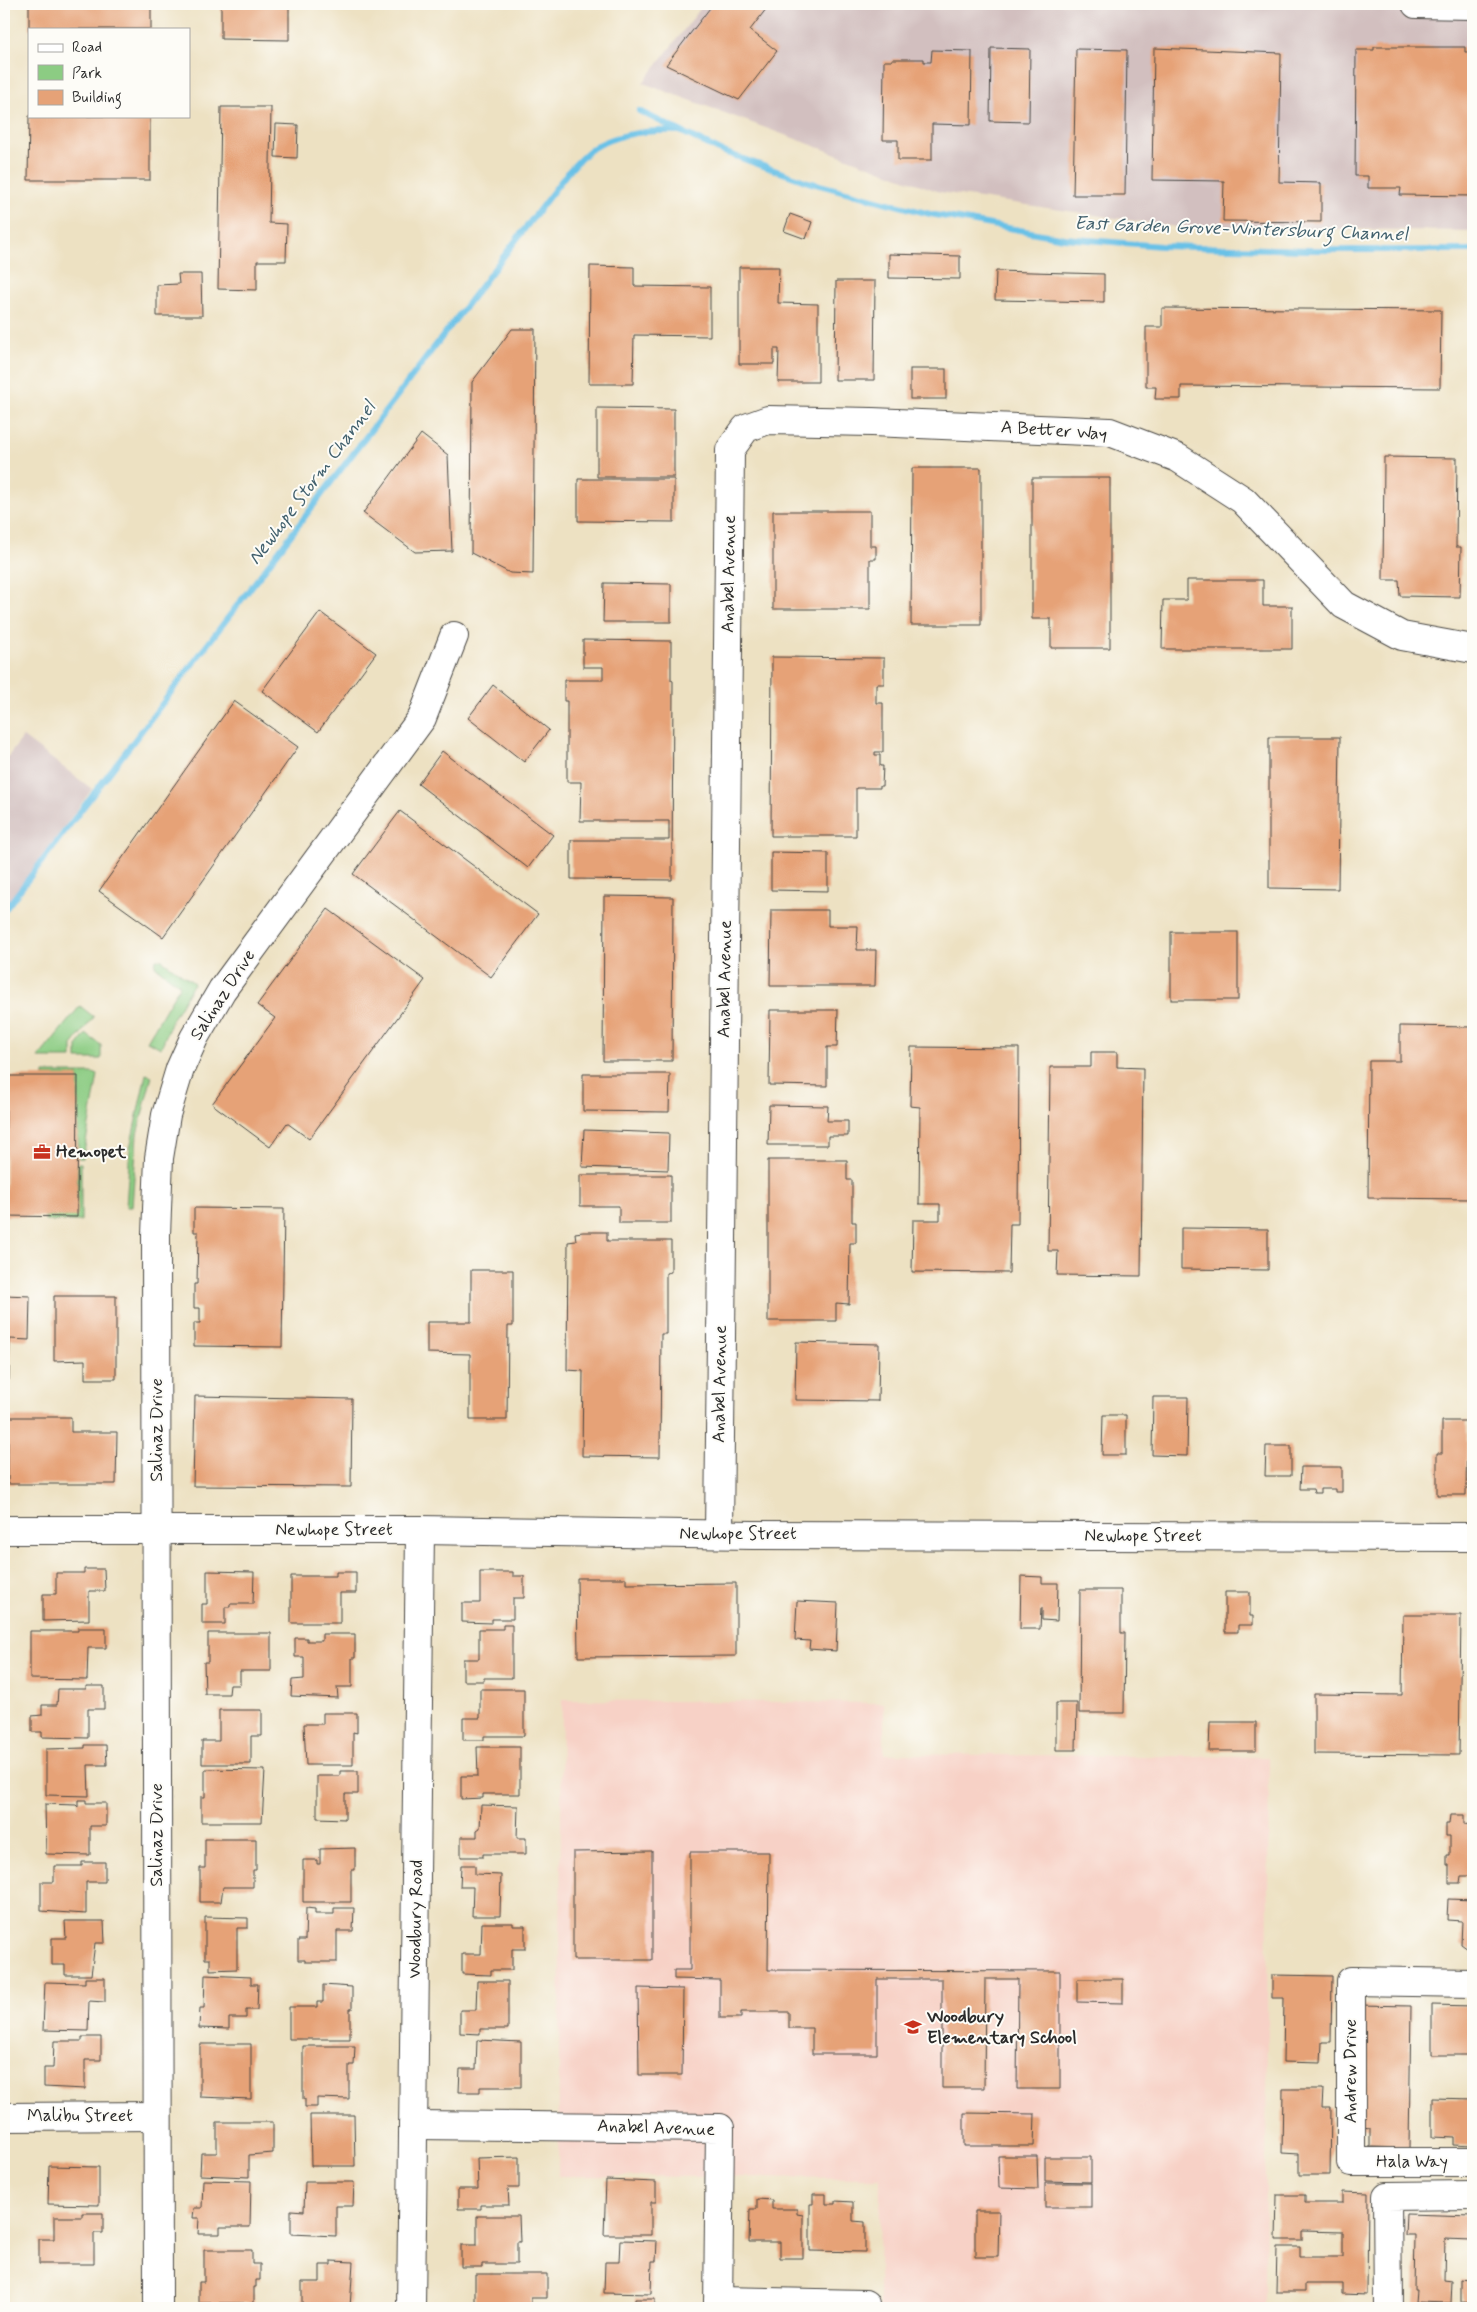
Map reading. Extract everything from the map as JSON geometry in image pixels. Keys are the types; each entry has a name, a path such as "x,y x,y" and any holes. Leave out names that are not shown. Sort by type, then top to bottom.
{"street":[{"path":"1416,4 1473,5"},
{"name":"A Better Way","path":"746,428 768,420 880,422 1110,432 1178,458 1243,500 1344,604 1402,636 1473,649"},
{"name":"Anabel Avenue","path":"719,1534 730,450 746,428"},
{"name":"Salinaz Drive","path":"158,2308 157,1196 166,1115 180,1070 202,1023 222,990 422,718 454,636"},
{"name":"Newhope Street","path":"4,1530 420,1530 719,1534 1473,1537"},
{"name":"Woodbury Road","path":"411,2308 420,1530"},
{"name":"Andrew Drive","path":"1351,2162 1351,1981 1473,1982"},
{"name":"Malibu Street","path":"4,2117 157,2116"},
{"name":"Anabel Avenue","path":"414,2124 720,2128 718,2305"},
{"name":"Hala Way","path":"1351,2162 1473,2162"},
{"path":"1388,2308 1387,2196 1473,2195"},
{"path":"718,2305 865,2304"}],"shaded area":[{"path":"704,4 1473,4 1473,231 1176,227 940,192 643,83"},
{"path":"23,737 92,789 4,908 4,762"},
{"name":"Woodbury Elementary School","path":"562,1700 884,1703 884,1754 1269,1757 1265,2308 879,2308 880,2178 558,2176"}],"green space":[{"path":"156,959 162,960 194,983 172,1020 161,1048 147,1041 180,985 155,966"},
{"path":"80,1006 94,1017 72,1045 72,1058 38,1058"},
{"path":"86,1034 101,1045 101,1059 77,1059 77,1046"},
{"path":"44,1073 93,1073 98,1075 83,1158 78,1158 78,1076 44,1076"},
{"path":"146,1074 152,1076 137,1134 132,1207 126,1207 130,1148"},
{"path":"78,1163 81,1163 81,1221 45,1221 45,1216 77,1216"}],"building":[{"path":"29,4 151,4 151,28 29,28"},
{"path":"221,4 289,4 289,40 221,39"},
{"path":"713,4 770,4 750,30 777,51 739,100 666,65"},
{"path":"1374,47 1465,47 1465,52 1473,52 1473,196 1400,195 1401,188 1368,188 1368,176 1355,176 1356,50 1374,50"},
{"path":"991,48 1030,49 1029,122 990,121"},
{"path":"1154,48 1281,53 1279,182 1321,183 1321,222 1223,221 1224,181 1152,180"},
{"path":"1076,49 1127,50 1125,195 1073,195"},
{"path":"932,50 972,51 971,125 932,124 932,160 898,160 898,140 883,140 884,61 892,61 892,59 924,59 924,62 931,62"},
{"path":"221,107 271,107 269,223 287,224 286,261 257,261 257,290 218,289"},
{"path":"29,118 150,118 150,180 28,180"},
{"path":"276,124 298,125 297,158 275,157"},
{"path":"790,214 812,222 806,239 784,231"},
{"path":"889,254 960,256 960,279 889,278"},
{"path":"590,266 634,267 634,286 710,287 710,336 634,335 633,384 589,384"},
{"path":"739,267 779,267 778,303 818,304 818,382 778,382 779,349 774,349 774,364 739,364"},
{"path":"996,271 1104,274 1104,302 995,300"},
{"path":"178,274 201,274 202,316 157,316 157,285 179,284"},
{"path":"836,281 875,281 874,380 835,380"},
{"path":"1162,308 1441,310 1440,388 1181,386 1181,399 1155,399 1156,387 1146,387 1146,327 1162,327"},
{"path":"512,329 535,329 533,574 510,573 471,553 472,382"},
{"path":"910,369 946,369 946,399 910,399"},
{"path":"597,408 674,409 674,477 597,477"},
{"path":"421,434 448,455 452,551 415,552 363,513"},
{"path":"1384,457 1457,458 1456,547 1461,547 1460,597 1400,596 1399,580 1383,580"},
{"path":"912,468 981,468 981,625 911,625"},
{"path":"1032,478 1110,478 1110,648 1051,648 1051,619 1032,619"},
{"path":"578,479 674,479 674,522 578,521"},
{"path":"773,511 870,511 870,546 876,546 876,559 870,559 870,609 773,609"},
{"path":"1187,580 1263,580 1263,606 1292,606 1292,649 1162,649 1163,600 1187,600"},
{"path":"604,583 671,584 671,622 603,622"},
{"path":"320,612 376,653 318,732 262,691"},
{"path":"583,640 671,641 671,680 673,681 672,880 571,879 571,840 669,840 669,821 580,821 581,782 567,782 567,701 564,701 564,680 603,680 603,667 583,667"},
{"path":"772,657 884,658 884,684 876,684 876,703 883,703 883,752 875,752 875,755 880,755 880,766 883,766 882,786 880,788 856,788 856,836 771,836"},
{"path":"493,685 549,730 524,762 468,718"},
{"path":"234,701 298,747 163,937 99,891"},
{"path":"1269,737 1340,737 1338,889 1269,888"},
{"path":"442,751 553,835 528,868 418,784"},
{"path":"400,811 538,914 491,977 353,874"},
{"path":"771,852 828,853 828,891 771,890"},
{"path":"604,896 673,897 672,1061 603,1061"},
{"path":"328,909 425,980 309,1139 287,1123 270,1147 212,1104 275,1018 257,1005"},
{"path":"771,910 828,910 828,926 858,926 857,950 876,950 875,986 770,986"},
{"path":"1171,932 1238,932 1238,1000 1171,1000"},
{"path":"770,1010 838,1010 837,1047 827,1047 827,1086 769,1085"},
{"path":"1400,1026 1473,1027 1473,1199 1368,1198 1369,1061 1400,1061"},
{"path":"911,1047 1019,1048 1018,1224 1010,1224 1009,1273 912,1272 913,1220 940,1220 940,1204 919,1204 920,1107 910,1106"},
{"path":"1091,1052 1117,1052 1117,1067 1143,1068 1141,1276 1057,1275 1058,1251 1048,1251 1050,1067 1091,1067"},
{"path":"583,1074 670,1074 669,1112 583,1111"},
{"name":"Hemopet","path":"4,1076 78,1076 77,1217 5,1216 6,1095 4,1095"},
{"path":"769,1105 828,1106 827,1121 848,1121 848,1136 828,1136 828,1145 768,1145"},
{"path":"584,1130 669,1133 668,1170 582,1167"},
{"path":"768,1160 847,1160 847,1180 852,1180 852,1222 856,1222 856,1243 850,1243 849,1304 836,1303 836,1321 768,1321"},
{"path":"580,1175 671,1175 671,1223 619,1223 619,1206 580,1206"},
{"path":"194,1208 284,1209 282,1347 194,1346 194,1323 200,1323 200,1308 194,1308 194,1284 197,1284 198,1232 194,1232"},
{"path":"1181,1228 1268,1229 1268,1270 1181,1269"},
{"path":"607,1232 607,1241 671,1241 671,1272 666,1273 666,1334 661,1334 660,1457 582,1456 583,1371 567,1370 568,1242 576,1241 575,1233"},
{"path":"471,1270 513,1270 513,1326 508,1326 507,1420 470,1420 470,1354 427,1353 427,1322 471,1322"},
{"path":"4,1295 30,1296 29,1340 10,1339 9,1380 4,1380"},
{"path":"54,1296 116,1296 116,1379 85,1379 85,1360 54,1361"},
{"path":"796,1342 879,1344 878,1401 795,1400"},
{"path":"195,1396 352,1399 351,1487 193,1486"},
{"path":"1153,1397 1188,1397 1187,1456 1152,1455"},
{"path":"1103,1415 1126,1415 1126,1455 1102,1455"},
{"path":"8,1417 71,1417 71,1432 117,1432 116,1484 8,1484"},
{"path":"1470,1420 1473,1420 1473,1490 1469,1490"},
{"path":"1442,1421 1467,1421 1466,1495 1437,1495 1437,1453 1442,1453"},
{"path":"1266,1446 1291,1446 1291,1476 1265,1476"},
{"path":"1301,1467 1342,1467 1342,1492 1335,1492 1335,1489 1320,1489 1320,1493 1314,1493 1313,1489 1300,1489"},
{"path":"84,1569 104,1569 105,1591 89,1591 89,1620 43,1621 43,1594 56,1594 56,1573 84,1573"},
{"path":"207,1571 254,1572 253,1604 230,1604 230,1607 225,1607 225,1624 202,1624 202,1604 207,1604"},
{"path":"336,1572 356,1572 356,1593 340,1593 340,1623 291,1623 291,1576 336,1576"},
{"path":"480,1572 513,1572 513,1576 524,1576 524,1598 513,1598 513,1619 492,1619 492,1623 462,1622 462,1603 480,1603"},
{"path":"1021,1576 1042,1577 1042,1583 1058,1583 1057,1621 1042,1620 1041,1608 1040,1629 1020,1629"},
{"path":"577,1578 626,1578 626,1584 736,1583 736,1656 578,1657"},
{"path":"1080,1590 1121,1590 1121,1633 1125,1633 1124,1713 1079,1713"},
{"path":"1225,1592 1250,1592 1250,1616 1253,1616 1253,1625 1238,1625 1238,1632 1225,1632"},
{"path":"797,1601 838,1603 836,1651 809,1649 810,1641 795,1640"},
{"path":"1403,1615 1461,1615 1459,1755 1314,1754 1314,1694 1402,1695"},
{"path":"503,1625 512,1625 512,1678 484,1678 484,1681 463,1681 463,1659 479,1659 479,1629 503,1629"},
{"path":"78,1628 106,1628 106,1648 88,1648 87,1680 30,1679 30,1631 78,1631"},
{"path":"208,1633 271,1633 271,1671 240,1671 240,1685 230,1685 229,1694 205,1694 204,1662 208,1662"},
{"path":"322,1634 355,1634 355,1658 352,1658 352,1687 337,1687 338,1698 291,1696 292,1680 304,1679 304,1657 295,1657 295,1638 307,1638 307,1641 322,1641"},
{"path":"86,1686 104,1686 104,1709 88,1709 88,1738 42,1737 42,1732 32,1732 32,1716 42,1715 42,1705 57,1705 58,1689 86,1689"},
{"path":"480,1689 524,1689 524,1736 484,1736 484,1740 463,1740 463,1718 480,1718"},
{"path":"1056,1703 1077,1703 1076,1750 1056,1750"},
{"path":"219,1710 262,1710 262,1736 251,1736 251,1764 202,1764 202,1741 219,1741"},
{"path":"323,1713 357,1713 357,1733 353,1732 353,1765 306,1765 304,1724 323,1724"},
{"path":"1210,1722 1256,1722 1256,1751 1209,1751"},
{"path":"85,1745 106,1745 107,1765 88,1765 89,1796 46,1795 46,1749 85,1748"},
{"path":"477,1747 520,1747 520,1794 483,1794 483,1798 461,1799 461,1776 478,1776"},
{"path":"205,1769 265,1770 262,1822 201,1822 201,1797 205,1797"},
{"path":"340,1771 358,1771 358,1794 345,1794 345,1819 317,1818 317,1776 340,1776"},
{"path":"78,1800 86,1800 86,1803 106,1803 106,1826 90,1826 90,1855 46,1854 45,1804 76,1805 78,1807"},
{"path":"481,1805 518,1806 517,1838 526,1838 526,1854 483,1854 483,1857 461,1857 461,1837 477,1837 477,1830 480,1828"},
{"path":"1450,1815 1464,1815 1464,1824 1472,1825 1472,1876 1461,1876 1460,1883 1449,1883 1447,1855 1450,1855 1450,1836 1446,1836 1446,1824 1449,1824"},
{"path":"205,1839 256,1839 256,1870 253,1870 253,1887 223,1887 221,1902 200,1902 200,1868 205,1868"},
{"path":"355,1848 355,1870 351,1870 351,1902 303,1902 303,1860 317,1860 317,1864 320,1864 320,1849"},
{"path":"652,1851 652,1960 573,1960 573,1852"},
{"path":"690,1852 769,1852 768,1970 1060,1971 1060,2089 1017,2089 1018,1979 985,1979 984,2088 942,2088 942,1979 877,1979 877,2054 812,2054 812,2028 789,2028 789,2012 741,2012 741,2018 720,2018 720,1980 674,1979 674,1970 690,1970"},
{"path":"82,1862 105,1862 105,1882 86,1882 86,1914 41,1911 41,1882 54,1882 54,1866 82,1866"},
{"path":"461,1865 475,1865 475,1874 501,1875 500,1916 472,1916 473,1887 460,1887"},
{"path":"1448,1899 1473,1900 1473,1950 1461,1944 1462,1921 1447,1920"},
{"path":"306,1908 315,1909 315,1914 334,1914 334,1908 354,1908 353,1931 337,1931 337,1962 305,1962 305,1960 298,1960 298,1940 305,1940"},
{"path":"205,1917 248,1918 248,1928 237,1928 237,1969 210,1970 210,1959 205,1959"},
{"path":"65,1921 104,1921 105,1943 95,1943 91,1975 65,1975 65,1965 52,1965 52,1938 66,1938"},
{"path":"482,1923 513,1923 513,1926 525,1926 525,1949 512,1949 512,1970 491,1970 491,1975 462,1974 462,1954 481,1954"},
{"path":"205,1975 251,1977 251,1984 258,1984 257,2010 246,2010 246,2018 229,2018 229,2029 199,2028 200,2008 204,2008"},
{"path":"1272,1975 1332,1976 1331,2042 1322,2042 1321,2063 1283,2062 1284,1998 1272,1998"},
{"path":"85,1978 105,1978 105,2002 89,2001 88,2031 43,2030 45,1982 85,1983"},
{"path":"1077,1979 1123,1979 1123,2003 1077,2002"},
{"path":"477,1981 508,1981 508,2029 480,2029 480,2034 460,2033 460,2010 476,2010"},
{"path":"323,1985 352,1987 350,2039 289,2039 289,2007 317,2007 317,2002 323,2002"},
{"path":"638,1988 683,1989 682,2075 639,2075"},
{"path":"1359,2005 1411,2006 1409,2148 1370,2147 1370,2128 1362,2127"},
{"path":"1432,2005 1473,2006 1473,2055 1432,2055"},
{"path":"82,2037 101,2037 101,2060 85,2060 85,2089 44,2087 44,2068 53,2068 54,2041 82,2041"},
{"path":"477,2040 521,2042 521,2087 480,2087 480,2092 459,2092 460,2069 476,2069"},
{"path":"200,2044 251,2044 251,2099 200,2097"},
{"path":"303,2046 355,2046 354,2065 349,2065 349,2099 317,2098 317,2107 305,2107 305,2099 303,2099"},
{"path":"1283,2089 1323,2089 1322,2108 1331,2108 1330,2175 1299,2175 1299,2154 1282,2153"},
{"path":"1432,2098 1473,2099 1473,2146 1454,2145 1454,2138 1432,2137"},
{"path":"964,2113 1035,2114 1034,2146 964,2146"},
{"path":"310,2115 354,2115 355,2166 311,2166"},
{"path":"217,2122 273,2122 273,2153 249,2155 249,2177 200,2175 201,2153 217,2153"},
{"path":"998,2156 1037,2156 1038,2189 999,2188"},
{"path":"519,2157 519,2188 508,2188 509,2205 481,2205 481,2209 458,2209 458,2189 478,2189 477,2158"},
{"path":"1045,2157 1091,2157 1091,2182 1045,2181"},
{"path":"49,2166 99,2167 99,2205 48,2204"},
{"path":"203,2180 251,2181 250,2227 220,2227 220,2234 198,2234 199,2218 193,2218 194,2208 202,2208"},
{"path":"606,2180 656,2182 656,2202 651,2202 651,2235 604,2235"},
{"path":"305,2182 354,2182 353,2206 336,2206 336,2236 291,2234 291,2210 304,2211"},
{"path":"1045,2183 1091,2183 1091,2207 1045,2207"},
{"path":"1342,2192 1368,2193 1367,2295 1342,2294 1342,2284 1305,2284 1305,2292 1276,2292 1277,2247 1300,2247 1300,2257 1343,2257 1343,2232 1302,2231 1302,2240 1276,2240 1277,2195 1305,2195 1305,2203 1342,2203"},
{"path":"813,2194 826,2194 826,2204 835,2204 835,2201 853,2202 853,2221 865,2222 865,2252 810,2251 810,2204 813,2204"},
{"path":"757,2199 772,2200 772,2209 797,2209 797,2214 803,2215 803,2258 780,2258 780,2242 749,2242 750,2209 757,2209"},
{"path":"975,2211 999,2211 998,2257 975,2257"},
{"path":"82,2213 103,2213 103,2233 94,2233 94,2264 39,2264 39,2239 54,2239 54,2217 82,2217"},
{"path":"1406,2214 1473,2216 1473,2303 1461,2302 1461,2279 1469,2280 1470,2240 1445,2239 1444,2279 1452,2280 1451,2303 1415,2302 1415,2235 1405,2235"},
{"path":"477,2216 519,2216 520,2242 517,2242 517,2264 482,2264 482,2267 461,2267 461,2245 477,2245"},
{"path":"620,2240 657,2241 656,2261 652,2261 651,2294 604,2293 605,2262 619,2262"},
{"path":"204,2250 252,2250 252,2264 260,2264 260,2280 256,2280 256,2287 254,2287 254,2303 199,2303 199,2282 204,2282"},
{"path":"331,2261 353,2262 350,2308 302,2308 302,2282 320,2282 320,2265 331,2265"},
{"path":"475,2274 547,2274 547,2298 531,2298 531,2308 458,2308 458,2303 475,2303"},
{"path":"635,2299 655,2299 655,2308 606,2308 606,2304 635,2304"},
{"path":"4,2305 20,2305 20,2308 4,2308"},
{"path":"71,2305 99,2306 99,2308 71,2308"}],"waterway":[{"name":"East Garden Grove-Wintersburg Channel","path":"639,111 721,151 808,182 930,214 1064,238 1161,246 1307,250 1473,250"},
{"name":"Newhope Storm Channel","path":"4,911 568,172 590,150 613,139 647,132 680,131"}],"place":[{"name":"Hemopet","path":"42,1152"},
{"name":"Woodbury Elementary School","path":"913,2027"}]}
